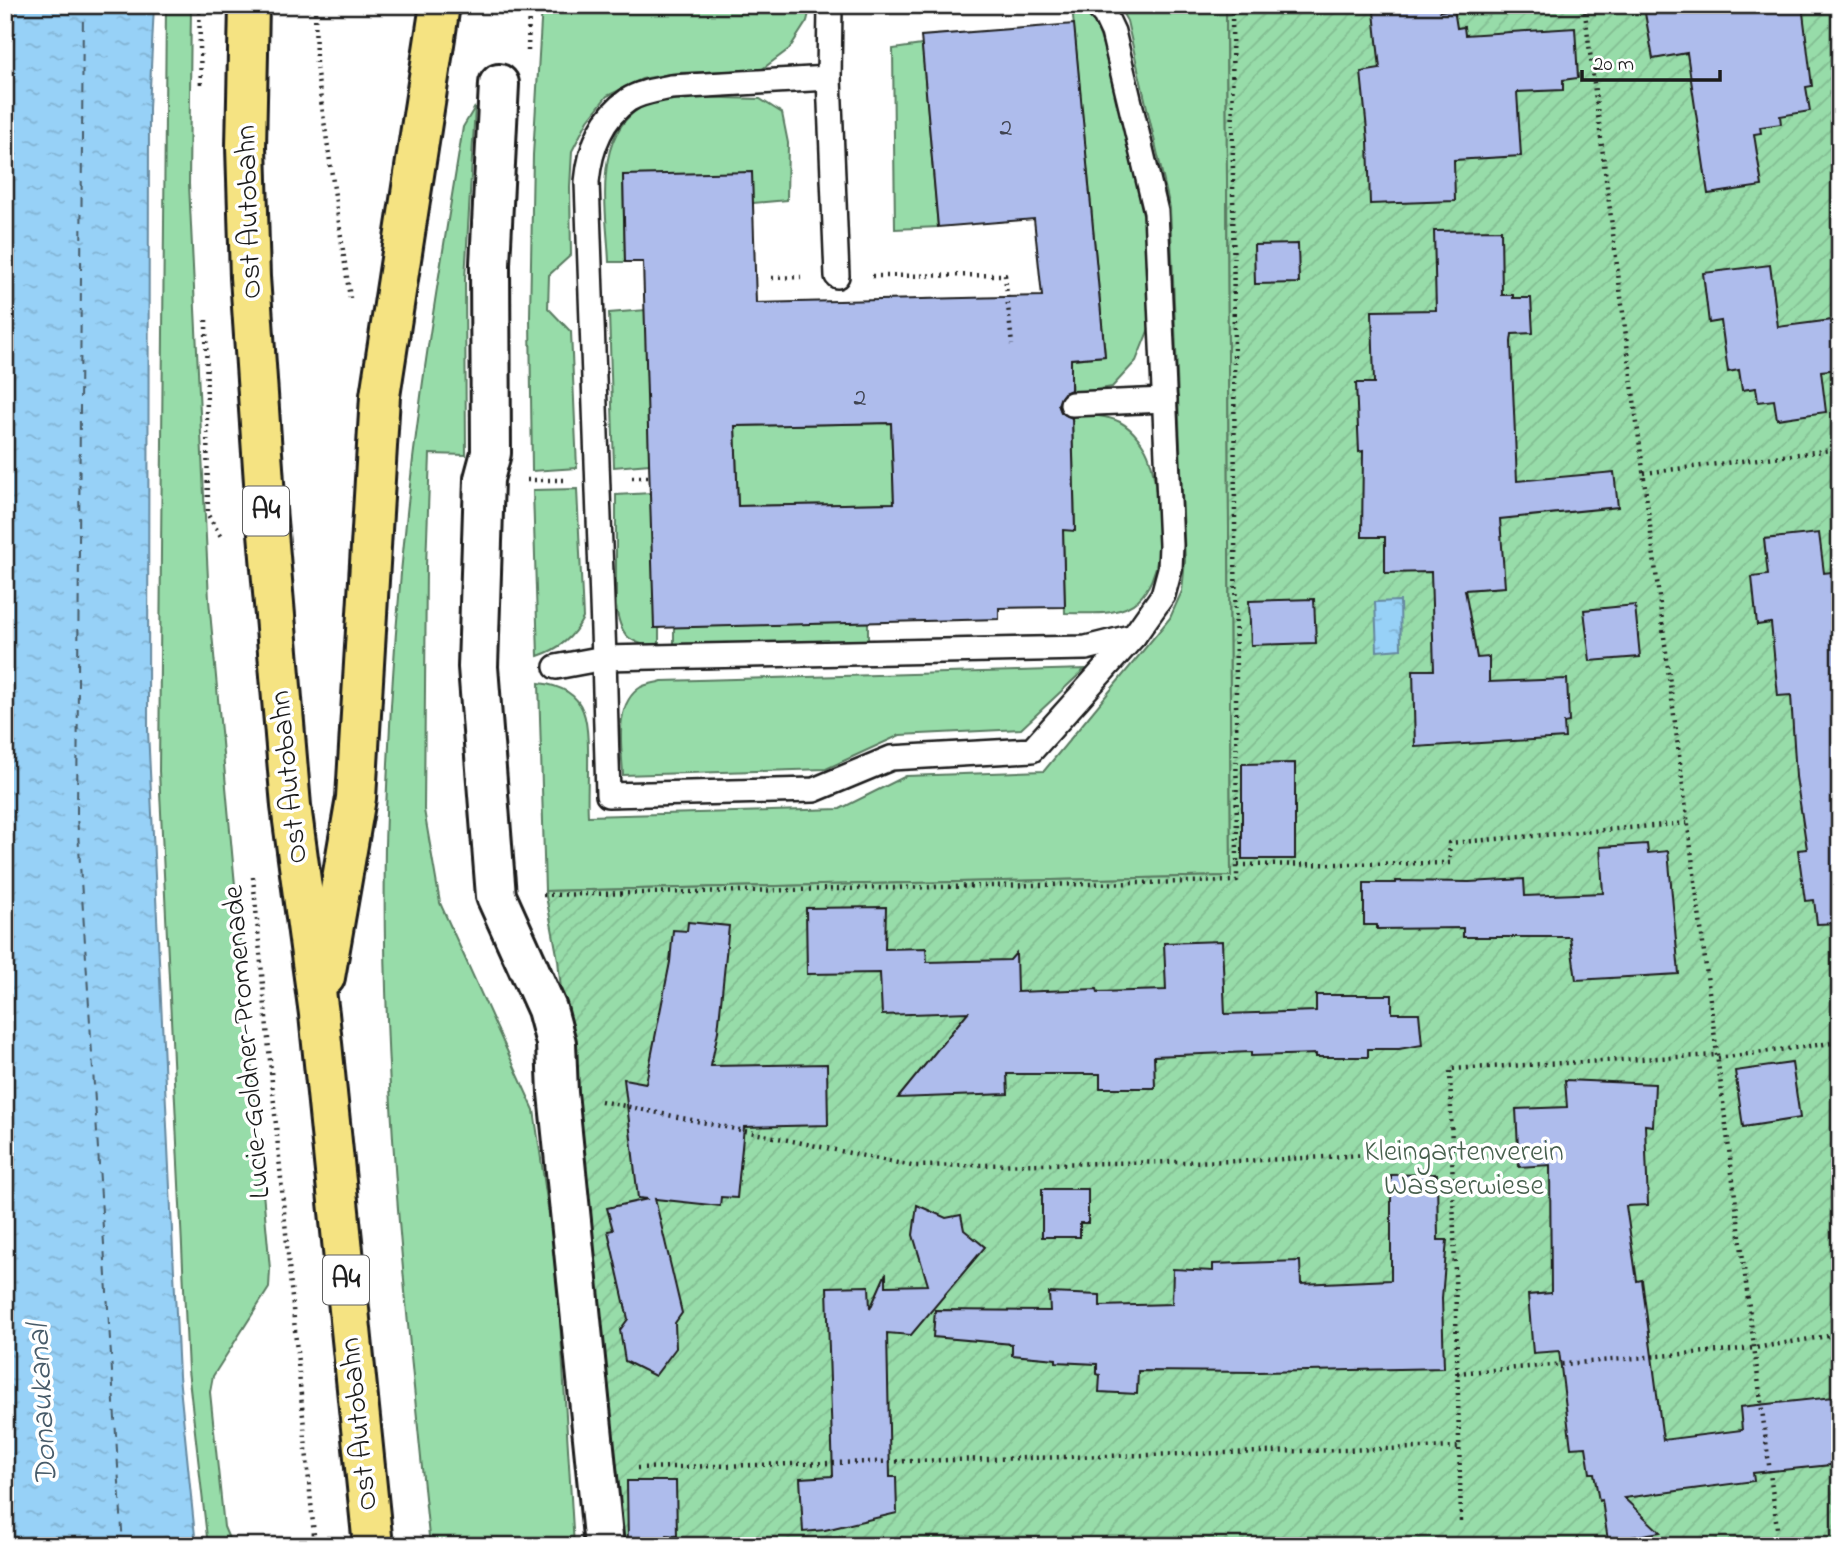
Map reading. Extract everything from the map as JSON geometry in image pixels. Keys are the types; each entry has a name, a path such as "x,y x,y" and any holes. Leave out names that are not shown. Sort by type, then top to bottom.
{"highway":[{"name":"Ost Autobahn","path":"249,5 246,148 250,277 265,498 291,806 319,1014 373,1546"},
{"path":"319,1014 356,798 380,396 440,5"}],"street":[{"path":"499,84 490,264 491,453 484,479 478,667 496,896 547,1009 556,1043 558,1093 604,1546"}],"lane":[{"path":"831,5 829,78 837,276"},
{"path":"829,78 671,87 629,99 611,115 597,135 589,160 587,183 608,795 814,790 891,758 1032,750 1134,636 1163,595 1170,569 1156,212 1113,32 1105,15 1096,5"},
{"path":"1072,404 1165,400"},
{"path":"556,667 604,658 1086,648 1134,636"}],"path":[{"path":"315,5 316,66 350,300"},
{"path":"496,896 1237,881 1232,5"},
{"path":"1584,5 1777,1528"},
{"path":"837,276 1005,275 1012,345"},
{"path":"1644,473 1840,449"},
{"path":"533,480 566,480"},
{"path":"222,534 223,548"},
{"path":"1237,865 1450,863 1449,843 1688,823"},
{"name":"Lucie-Goldner-Promenade","path":"252,867 315,1546"},
{"path":"1461,1521 1450,1069 1717,1056 1840,1042"},
{"path":"558,1093 912,1166 1243,1161 1451,1152"},
{"path":"1457,1373 1755,1348 1840,1334"},
{"path":"597,1469 1459,1447"}],"green space":[{"path":"166,5 191,5 189,184 209,600 270,1269 269,1288 213,1376 210,1392 224,1527 232,1546 208,1546 188,1370 159,771"},
{"path":"542,5 811,5 807,21 789,49 761,70 676,73 642,79 607,96 588,120 572,151 571,255 549,275 548,308 571,332 577,468 532,471 530,317 533,155"},
{"path":"1118,5 1226,5 1231,876 545,891 539,683 570,694 583,711 588,747 588,816 840,809 906,776 1044,771 1170,618 1182,591 1185,561 1170,208 1127,21"},
{"name":"Kleingartenverein Wasserwiese","path":"1226,5 1840,5 1840,1546 617,1546 558,960 545,891 1231,876"},
{"path":"1072,6 1085,12 1096,24 1114,78 1146,220 1150,326 1136,361 1112,387 1072,394 1071,378 1049,361 1105,356"},
{"path":"922,45 938,227 895,229 893,49"},
{"path":"690,97 760,99 782,113 788,143 787,200 753,203 623,175 625,262 609,262 606,174 609,152 617,133 629,116 647,104"},
{"path":"475,107 465,279 466,455 430,454 426,566 424,810 440,903 534,1110 557,1270 574,1546 430,1546 412,1371 391,1109 385,845 393,676 402,564 426,362 463,127"},
{"path":"646,310 650,464 614,467 609,313"},
{"path":"1072,414 1103,417 1125,425 1142,444 1152,469 1158,522 1156,569 1149,586 1138,600 1113,612 1065,613 1063,530 1075,530"},
{"path":"891,423 894,503 738,506 735,426"},
{"path":"577,489 583,618 565,642 538,656 533,490"},
{"path":"651,493 659,647 640,644 628,637 620,625 616,606 616,495"},
{"path":"868,622 868,641 674,648 674,627"},
{"path":"1085,669 1021,729 900,735 826,769 623,775 621,727 626,704 641,687 662,681"}],"water":[{"name":"Donaukanal","path":"5,5 154,5 149,109 148,730 179,1376 196,1546 5,1546"},
{"path":"1400,601 1401,649 1377,651 1375,602"}],"building":[{"path":"1439,5 1440,11 1454,9 1457,28 1464,27 1465,35 1575,28 1578,78 1563,80 1563,90 1517,92 1521,156 1454,160 1455,201 1370,204 1368,140 1361,72 1380,69 1374,12"},
{"path":"1697,5 1802,5 1812,86 1806,87 1810,111 1780,116 1781,124 1760,127 1761,133 1754,134 1762,186 1708,194 1687,53 1653,59 1645,13"},
{"path":"1074,24 1105,356 1071,359 1071,390 1064,393 1058,404 1061,412 1072,418 1075,531 1063,530 1065,607 999,608 999,619 654,628 643,262 625,262 623,175 752,172 756,303 1042,296 1034,219 938,227 921,36","holes":["891,423 894,503 738,506 735,426"]},
{"path":"1501,230 1502,295 1531,298 1533,333 1512,334 1511,342 1517,481 1614,472 1618,507 1500,519 1505,587 1465,590 1477,658 1489,657 1489,682 1567,679 1569,722 1564,723 1565,738 1415,747 1413,670 1434,670 1431,572 1385,573 1385,537 1362,537 1363,451 1359,452 1356,383 1374,383 1372,311 1436,310 1434,231"},
{"path":"1298,244 1299,283 1255,284 1254,245"},
{"path":"1770,265 1778,327 1840,319 1840,369 1821,371 1826,412 1777,419 1774,400 1758,402 1756,388 1742,390 1739,370 1728,372 1721,321 1709,323 1703,273"},
{"path":"1819,533 1824,573 1840,571 1840,923 1817,924 1814,900 1805,901 1798,850 1807,849 1796,777 1791,695 1778,696 1771,623 1757,625 1752,577 1768,575 1764,539"},
{"path":"1314,599 1316,643 1251,645 1249,601"},
{"path":"1635,605 1640,657 1590,661 1584,610"},
{"path":"1295,763 1295,859 1242,859 1242,764"},
{"path":"1647,844 1648,853 1668,851 1679,974 1576,980 1570,937 1463,937 1463,928 1377,929 1377,925 1364,925 1364,883 1524,879 1525,896 1603,893 1600,847"},
{"path":"886,907 885,949 926,948 927,962 1010,960 1016,953 1017,992 1166,990 1164,943 1222,941 1225,1014 1316,1011 1316,995 1392,995 1392,1013 1419,1013 1422,1045 1399,1049 1368,1049 1368,1057 1316,1057 1316,1054 1251,1056 1251,1052 1154,1056 1155,1088 1100,1088 1100,1074 1007,1074 1008,1094 898,1098 968,1012 882,1015 880,973 807,974 806,908"},
{"path":"688,922 729,926 718,1031 711,1066 827,1064 828,1125 744,1127 737,1198 721,1197 720,1206 655,1199 682,1313 675,1323 676,1348 655,1376 625,1361 620,1330 628,1319 608,1231 613,1230 607,1208 648,1199 638,1198 624,1079 646,1083 670,962 673,930 687,931"},
{"path":"1792,1063 1800,1118 1743,1127 1735,1071"},
{"path":"1565,1080 1655,1084 1653,1126 1645,1125 1648,1205 1626,1206 1637,1281 1642,1280 1663,1440 1742,1430 1740,1407 1833,1397 1840,1464 1753,1473 1754,1481 1624,1498 1660,1532 1608,1541 1602,1500 1599,1501 1594,1473 1590,1473 1586,1447 1571,1448 1559,1351 1533,1353 1528,1295 1551,1293 1550,1165 1519,1167 1516,1109 1567,1107"},
{"path":"1437,1174 1438,1240 1447,1240 1442,1298 1444,1368 1258,1372 1138,1371 1137,1394 1099,1392 1100,1375 1097,1374 1097,1364 1056,1362 1056,1359 1012,1355 1012,1344 933,1337 935,1310 1050,1311 1049,1293 1100,1295 1100,1306 1172,1304 1173,1269 1213,1271 1213,1264 1300,1261 1301,1284 1391,1280 1391,1175"},
{"path":"1042,1189 1088,1189 1088,1223 1080,1223 1080,1237 1042,1237"},
{"path":"917,1205 946,1218 961,1215 964,1230 985,1247 911,1335 887,1333 890,1477 896,1477 897,1513 825,1530 803,1532 800,1478 833,1476 827,1287 869,1286 870,1309 886,1273 886,1286 928,1285 913,1235"},
{"path":"627,1481 676,1481 677,1536 667,1535 666,1545 628,1546"}],"ferry route":[{"path":"83,5 77,816 123,1546"}]}
